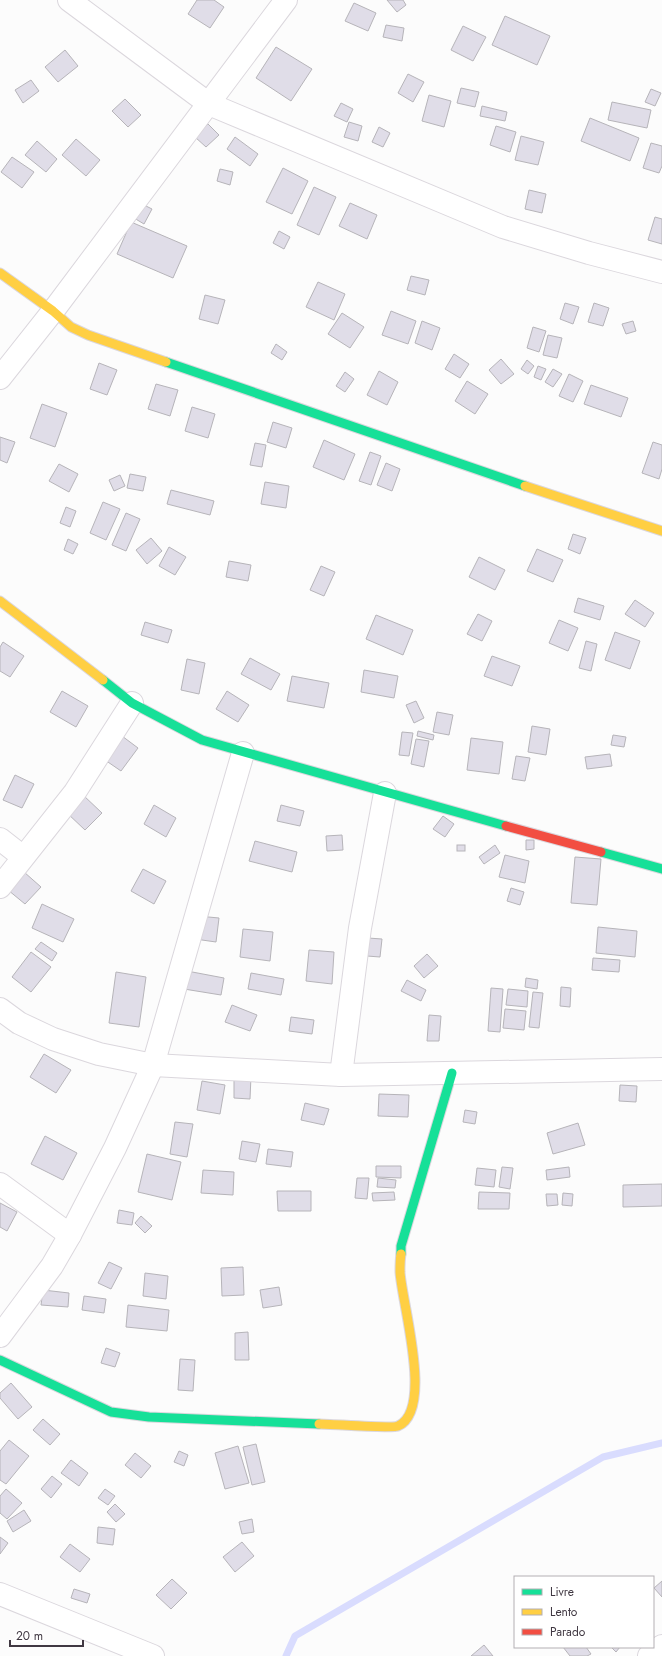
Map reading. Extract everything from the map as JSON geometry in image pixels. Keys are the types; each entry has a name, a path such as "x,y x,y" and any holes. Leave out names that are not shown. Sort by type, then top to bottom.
{"street":[{"path":"69,0 209,104 503,227 589,253 662,272"},
{"path":"0,378 53,311 286,0"},
{"path":"0,273 53,311 71,327 88,335 482,472 662,531"},
{"path":"0,601 132,703 202,740 385,793 662,869"},
{"path":"0,887 75,792 132,703"},
{"path":"0,1336 52,1266 70,1235 115,1148 153,1065 243,753"},
{"path":"341,1075 360,928 385,793"},
{"path":"0,839 23,857"},
{"path":"0,1009 19,1024 53,1039 99,1054 153,1065 341,1075 662,1069"},
{"path":"0,1360 111,1412 149,1417 397,1427 408,1420 414,1404 415,1360 400,1272 401,1246 452,1073"},
{"path":"0,1184 70,1235"},
{"path":"0,1594 154,1656"},
{"path":"649,1656 662,1646"}],"building":[{"path":"197,0 214,0 224,7 210,28 188,14"},
{"path":"387,0 403,0 406,5 397,12"},
{"path":"354,3 376,13 368,31 345,21"},
{"path":"505,16 550,36 537,65 492,45"},
{"path":"386,25 404,28 402,41 383,37"},
{"path":"463,26 486,37 473,61 451,50"},
{"path":"276,47 312,69 291,101 256,78"},
{"path":"65,50 78,66 58,82 45,67"},
{"path":"408,74 424,82 413,102 398,93"},
{"path":"31,80 39,91 23,103 15,90"},
{"path":"461,88 479,92 475,107 457,103"},
{"path":"651,89 661,93 655,106 645,102"},
{"path":"429,95 451,101 444,127 422,121"},
{"path":"125,99 141,115 128,127 112,111"},
{"path":"612,102 651,110 647,128 608,120"},
{"path":"341,103 353,109 347,122 334,116"},
{"path":"482,106 507,112 505,121 480,116"},
{"path":"590,118 639,138 630,161 581,141"},
{"path":"349,122 362,126 358,141 344,137"},
{"path":"208,124 219,135 206,147 195,137"},
{"path":"496,126 516,132 510,152 490,145"},
{"path":"379,127 390,133 383,147 372,142"},
{"path":"521,136 544,142 538,165 515,160"},
{"path":"235,137 258,154 250,166 227,149"},
{"path":"76,139 100,160 86,176 62,155"},
{"path":"37,141 57,159 46,172 25,155"},
{"path":"651,143 662,146 662,166 659,173 643,168"},
{"path":"12,157 34,172 22,188 1,172"},
{"path":"283,168 308,181 292,214 266,202"},
{"path":"220,169 233,172 230,185 217,181"},
{"path":"314,187 336,197 319,235 297,225"},
{"path":"529,190 546,194 542,213 525,209"},
{"path":"350,203 377,215 367,239 339,226"},
{"path":"142,204 152,209 144,224 134,218"},
{"path":"655,217 662,219 662,244 648,240"},
{"path":"131,222 187,246 173,278 117,254"},
{"path":"279,231 290,237 284,249 273,243"},
{"path":"411,276 429,280 425,295 407,290"},
{"path":"318,282 345,294 334,320 306,307"},
{"path":"205,295 225,300 218,324 199,319"},
{"path":"565,303 579,307 573,324 560,319"},
{"path":"594,303 609,308 603,326 588,322"},
{"path":"391,311 416,321 408,344 382,335"},
{"path":"342,313 364,327 350,348 328,334"},
{"path":"422,321 440,328 432,350 415,343"},
{"path":"633,321 636,331 626,334 622,324"},
{"path":"533,327 546,331 539,352 527,348"},
{"path":"548,335 562,338 557,358 543,355"},
{"path":"276,344 287,352 282,360 271,353"},
{"path":"454,354 469,364 460,378 445,369"},
{"path":"501,359 514,374 501,384 489,370"},
{"path":"527,360 534,366 528,374 521,369"},
{"path":"99,363 117,370 107,395 90,389"},
{"path":"538,366 546,369 541,380 534,377"},
{"path":"553,369 562,374 553,387 545,382"},
{"path":"379,371 398,382 387,405 367,395"},
{"path":"345,372 354,379 345,392 336,386"},
{"path":"569,374 583,381 573,402 559,396"},
{"path":"467,381 488,394 475,414 455,401"},
{"path":"156,384 178,390 170,416 148,409"},
{"path":"591,385 628,398 621,417 584,404"},
{"path":"42,404 67,413 55,447 30,438"},
{"path":"192,407 215,414 208,438 185,431"},
{"path":"273,422 292,428 286,448 267,442"},
{"path":"0,437 15,442 7,463 0,460"},
{"path":"324,440 355,454 344,480 313,467"},
{"path":"653,442 662,445 662,469 659,479 642,473"},
{"path":"255,443 266,445 262,467 250,465"},
{"path":"370,452 381,456 371,485 359,481"},
{"path":"386,463 400,469 392,491 377,485"},
{"path":"59,464 78,474 69,492 49,481"},
{"path":"130,474 146,477 143,491 127,488"},
{"path":"120,475 125,486 114,491 109,480"},
{"path":"265,482 289,486 286,508 261,504"},
{"path":"171,490 214,501 210,515 167,504"},
{"path":"103,502 120,509 106,540 90,533"},
{"path":"66,507 76,511 70,527 60,523"},
{"path":"126,513 140,519 126,551 112,545"},
{"path":"573,534 586,538 580,554 568,549"},
{"path":"151,538 162,551 147,564 136,550"},
{"path":"68,539 78,544 73,554 64,550"},
{"path":"169,547 186,557 175,575 159,566"},
{"path":"537,549 563,560 553,582 527,571"},
{"path":"479,557 505,570 495,590 469,577"},
{"path":"229,561 251,565 248,581 226,577"},
{"path":"321,566 335,572 324,596 310,590"},
{"path":"578,598 604,606 600,620 574,612"},
{"path":"635,600 654,613 645,627 625,614"},
{"path":"478,614 492,621 482,641 467,634"},
{"path":"376,615 413,630 403,655 366,639"},
{"path":"559,620 578,628 568,651 549,643"},
{"path":"145,622 172,630 168,643 141,635"},
{"path":"615,632 640,641 630,669 605,660"},
{"path":"586,641 597,644 591,671 579,668"},
{"path":"3,642 24,656 10,677 0,671 0,647"},
{"path":"492,656 520,666 512,686 484,676"},
{"path":"250,658 280,674 271,690 241,674"},
{"path":"187,659 205,663 199,694 181,690"},
{"path":"364,670 398,676 394,698 361,692"},
{"path":"292,676 329,683 324,708 287,701"},
{"path":"62,691 88,706 76,727 50,712"},
{"path":"227,691 249,705 238,722 216,709"},
{"path":"416,701 424,718 414,723 406,705"},
{"path":"437,712 453,715 449,735 433,732"},
{"path":"532,726 550,729 546,755 528,752"},
{"path":"418,731 434,735 433,740 417,736"},
{"path":"402,732 413,733 409,756 399,755"},
{"path":"613,735 626,737 624,747 611,745"},
{"path":"122,736 138,748 121,771 105,760"},
{"path":"471,738 503,742 499,774 467,770"},
{"path":"416,739 429,741 424,767 411,764"},
{"path":"610,754 612,766 587,769 585,757"},
{"path":"516,756 530,758 525,781 512,779"},
{"path":"15,775 34,784 22,808 3,800"},
{"path":"83,795 102,813 85,830 66,812"},
{"path":"154,805 176,818 166,837 144,824"},
{"path":"281,805 304,811 300,826 277,821"},
{"path":"443,816 454,824 445,837 433,829"},
{"path":"342,835 343,850 327,851 326,836"},
{"path":"526,840 534,840 534,849 526,850"},
{"path":"255,841 297,852 292,872 249,861"},
{"path":"457,845 465,845 465,851 457,851"},
{"path":"495,845 500,853 484,864 479,857"},
{"path":"505,855 529,861 525,883 499,877"},
{"path":"575,857 601,859 597,905 571,903"},
{"path":"143,869 166,881 154,904 131,891"},
{"path":"24,872 41,887 25,904 8,890"},
{"path":"511,888 524,892 520,905 507,901"},
{"path":"42,904 74,919 63,942 32,928"},
{"path":"198,916 219,918 216,942 195,939"},
{"path":"598,927 637,931 635,957 596,953"},
{"path":"243,929 273,932 270,961 240,957"},
{"path":"368,938 382,939 380,957 367,956"},
{"path":"41,942 57,953 52,961 35,949"},
{"path":"309,950 334,952 332,984 306,981"},
{"path":"31,952 51,967 31,992 12,977"},
{"path":"427,954 438,966 424,978 414,966"},
{"path":"593,958 620,960 619,972 592,970"},
{"path":"187,971 224,978 221,995 184,989"},
{"path":"116,972 146,977 139,1027 109,1023"},
{"path":"251,973 284,979 281,995 248,989"},
{"path":"526,978 538,980 537,989 525,987"},
{"path":"407,980 426,990 421,1001 401,991"},
{"path":"561,987 571,988 570,1007 560,1006"},
{"path":"491,988 503,989 500,1032 488,1031"},
{"path":"508,989 528,991 527,1007 506,1005"},
{"path":"533,992 543,993 539,1028 529,1027"},
{"path":"232,1005 257,1015 250,1031 225,1022"},
{"path":"505,1009 526,1011 524,1030 503,1028"},
{"path":"429,1015 441,1016 439,1041 427,1041"},
{"path":"291,1017 314,1020 312,1034 289,1031"},
{"path":"44,1054 71,1070 56,1093 30,1077"},
{"path":"234,1075 251,1076 250,1099 234,1098"},
{"path":"202,1081 225,1085 220,1114 197,1110"},
{"path":"620,1085 637,1086 636,1102 619,1101"},
{"path":"379,1094 409,1095 408,1117 378,1116"},
{"path":"305,1103 329,1109 324,1125 301,1120"},
{"path":"465,1110 477,1112 475,1124 463,1122"},
{"path":"175,1122 193,1124 187,1157 170,1154"},
{"path":"578,1123 585,1145 553,1154 547,1133"},
{"path":"45,1136 77,1153 63,1180 31,1164"},
{"path":"242,1141 260,1144 256,1162 239,1159"},
{"path":"268,1149 293,1152 291,1167 266,1164"},
{"path":"147,1154 181,1162 172,1200 138,1192"},
{"path":"376,1166 401,1166 401,1178 376,1177"},
{"path":"502,1167 513,1168 510,1189 499,1187"},
{"path":"569,1167 570,1177 547,1180 546,1170"},
{"path":"477,1168 496,1170 494,1187 475,1185"},
{"path":"203,1170 234,1172 233,1195 201,1193"},
{"path":"357,1178 369,1178 367,1199 355,1198"},
{"path":"378,1178 396,1180 395,1188 377,1187"},
{"path":"662,1184 662,1206 623,1207 623,1185"},
{"path":"277,1191 311,1191 311,1211 278,1211"},
{"path":"394,1192 395,1200 373,1201 372,1193"},
{"path":"479,1192 510,1193 509,1209 478,1209"},
{"path":"563,1193 573,1194 572,1206 562,1205"},
{"path":"546,1194 557,1194 558,1205 547,1206"},
{"path":"0,1203 17,1212 7,1231 0,1227"},
{"path":"119,1210 134,1213 132,1225 117,1223"},
{"path":"141,1216 152,1226 145,1233 135,1223"},
{"path":"109,1262 122,1268 111,1289 98,1283"},
{"path":"243,1267 244,1295 222,1296 221,1268"},
{"path":"145,1273 168,1276 166,1299 143,1296"},
{"path":"279,1287 282,1305 263,1308 260,1290"},
{"path":"43,1290 69,1293 68,1307 41,1305"},
{"path":"84,1296 106,1299 104,1313 82,1310"},
{"path":"128,1305 169,1310 167,1331 126,1327"},
{"path":"248,1332 249,1360 235,1360 235,1333"},
{"path":"106,1348 120,1353 115,1367 101,1363"},
{"path":"180,1359 195,1360 193,1391 178,1390"},
{"path":"11,1383 32,1407 18,1419 0,1398 0,1393"},
{"path":"43,1419 60,1434 50,1445 33,1430"},
{"path":"9,1440 29,1456 6,1484 0,1480 0,1451"},
{"path":"256,1444 265,1482 252,1485 243,1447"},
{"path":"238,1446 249,1483 225,1489 215,1453"},
{"path":"179,1451 188,1455 184,1466 174,1462"},
{"path":"135,1453 151,1466 141,1478 125,1465"},
{"path":"71,1460 88,1473 79,1486 61,1473"},
{"path":"52,1476 62,1484 51,1498 41,1489"},
{"path":"6,1489 22,1503 7,1519 0,1513 0,1496"},
{"path":"105,1489 115,1496 108,1505 98,1498"},
{"path":"115,1504 125,1514 116,1522 107,1512"},
{"path":"24,1510 31,1521 13,1532 7,1521"},
{"path":"252,1519 254,1532 242,1534 239,1522"},
{"path":"98,1527 115,1529 113,1545 97,1543"},
{"path":"0,1537 8,1543 0,1554"},
{"path":"242,1542 254,1556 235,1572 223,1557"},
{"path":"70,1544 90,1559 80,1572 60,1557"},
{"path":"172,1579 187,1593 171,1609 156,1595"},
{"path":"662,1581 662,1597 654,1588"},
{"path":"74,1589 90,1594 87,1603 71,1598"},
{"path":"484,1645 493,1656 471,1656"},
{"path":"564,1648 587,1648 591,1654 587,1656 570,1656"},
{"path":"612,1648 619,1648 616,1652"}],"waterway":[{"path":"286,1656 295,1636 603,1457 662,1443"}],"traffic: fast":[{"path":"166,362 525,486"},
{"path":"103,680 132,703 202,740 506,826"},
{"path":"601,852 662,869"},
{"path":"401,1254 401,1246 452,1073"},
{"path":"0,1360 111,1412 149,1417 319,1424"}],"traffic: slow":[{"path":"0,273 53,311 71,327 88,335 166,362"},
{"path":"525,486 662,531"},
{"path":"0,601 103,680"},
{"path":"319,1424 393,1427 398,1426 409,1416 414,1400 415,1379 410,1331 400,1272 401,1254"}],"traffic: jam":[{"path":"506,826 601,852"}]}
